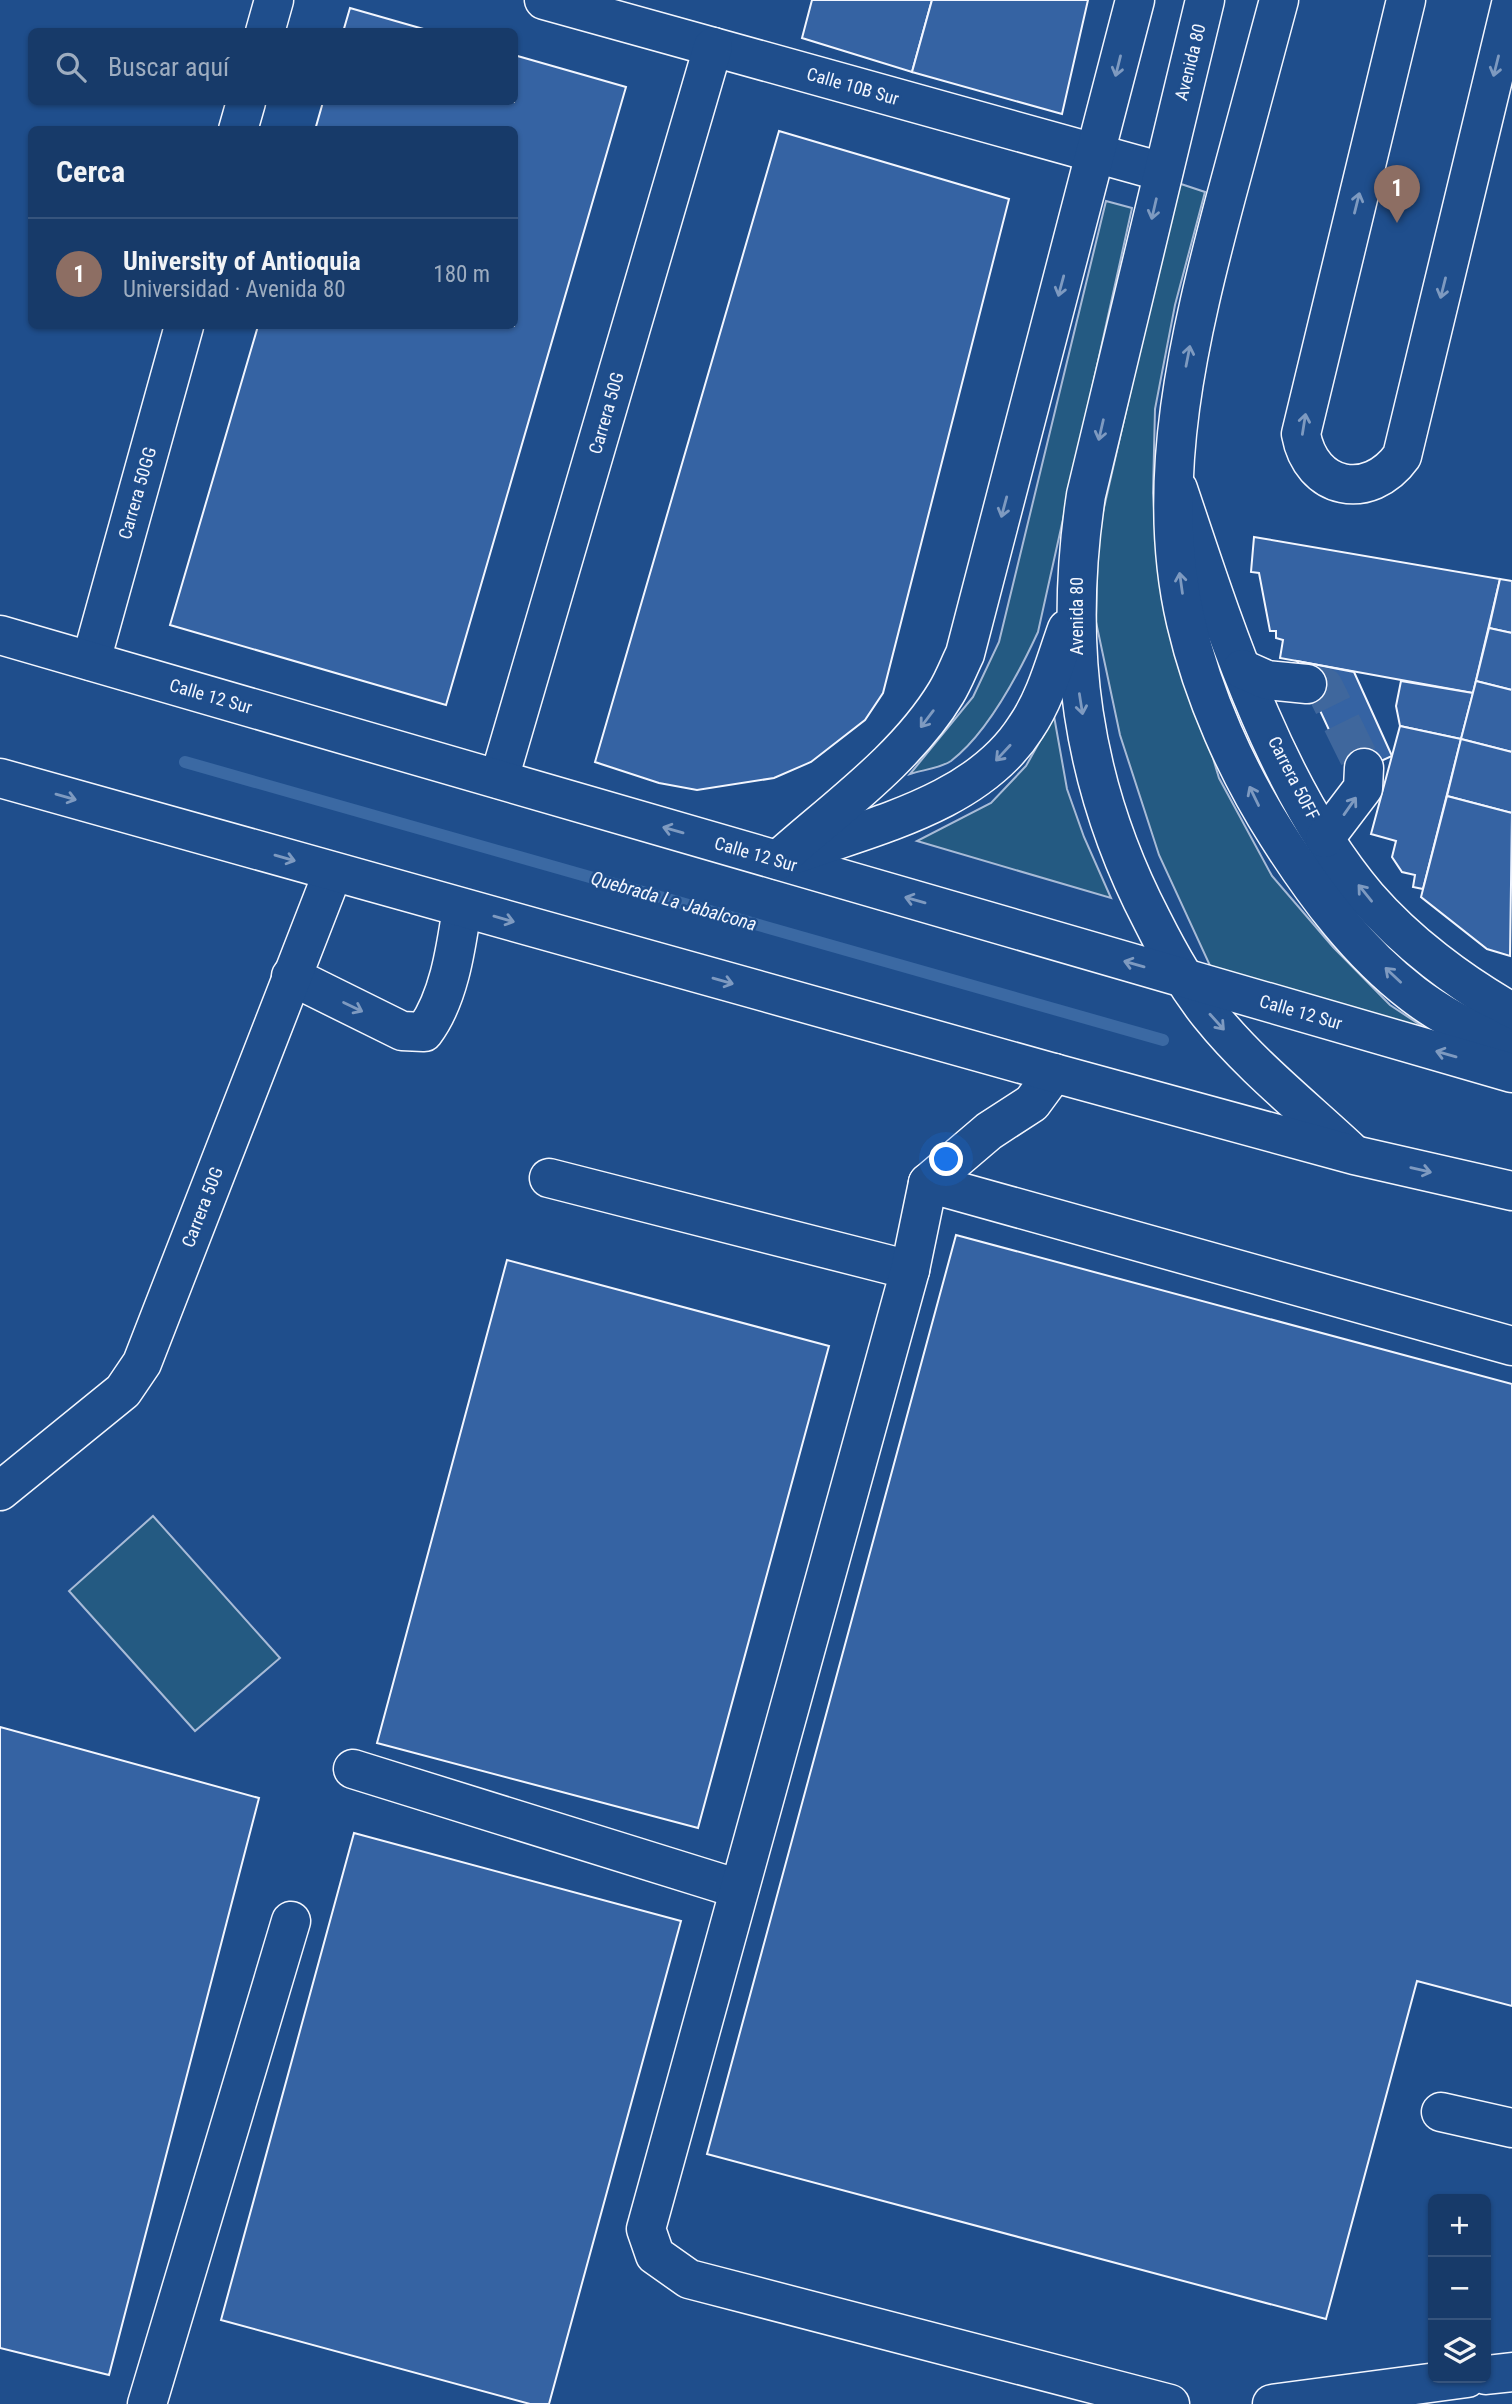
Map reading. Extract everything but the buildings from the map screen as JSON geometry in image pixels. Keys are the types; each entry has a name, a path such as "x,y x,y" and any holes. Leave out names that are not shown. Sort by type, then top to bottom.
{"main road":[{"path":"266,28 274,0"},
{"name":"Calle 10B Sur","path":"544,0 1163,172"},
{"path":"778,860 885,765 920,728 946,693 965,654 1135,0"},
{"name":"Avenida 80","path":"1205,0 1086,495 1077,551 1075,606 1080,704 1105,811 1132,882 1182,978 1240,1048 1354,1155"},
{"path":"1279,0 1199,299 1181,394 1174,475 1178,560 1185,620 1202,678 1256,802 1311,887 1362,947 1413,994 1472,1031 1512,1051"},
{"path":"1406,0 1301,434 1307,457 1314,467 1332,481 1358,485 1384,476 1402,456 1512,0"},
{"name":"Carrera 50G","path":"499,779 713,47"},
{"path":"239,126 245,105"},
{"name":"Carrera 50GG","path":"91,661 183,329"},
{"name":"Carrera 50FF","path":"1174,475 1218,610 1242,669 1292,780 1325,838 1367,896 1400,930 1491,1000 1512,1012"},
{"path":"778,860 941,800 990,767 1026,729 1046,688 1075,606"},
{"name":"Calle 12 Sur","path":"0,635 1512,1073"},
{"path":"1242,669 1267,680 1307,684"},
{"path":"1325,838 1363,788 1364,768"},
{"path":"0,778 1354,1155 1512,1191"},
{"name":"Carrera 50G","path":"0,1491 123,1391 142,1363 333,872"},
{"path":"291,976 402,1031 424,1032 436,1016 457,941 462,908"},
{"path":"1054,1073 1032,1103 989,1131 928,1183 910,1270 646,2229 655,2255 689,2279 1170,2404"},
{"path":"549,1178 910,1270"},
{"path":"928,1183 1512,1346"},
{"path":"353,1769 739,1889"},
{"path":"147,2404 291,1921"},
{"path":"1441,2112 1512,2128"},
{"path":"1491,2374 1512,2372"},
{"path":"1272,2404 1430,2383"}],"shaded area":[{"path":"1178,183 1205,192 1175,305 1155,409 1153,493 1158,568 1219,778 1272,876 1333,947 1390,1005 1449,1044 1212,970 1159,855 1120,735 1096,622 1098,534"},
{"path":"1106,201 1132,208 1038,632 1022,666 978,735 951,761 910,774 973,697 999,642"},
{"path":"1054,716 1067,789 1084,837 1111,898 917,841 991,803 1026,766"},
{"path":"153,1516 280,1658 195,1731 69,1591"}],"waterway":[{"name":"Quebrada La Jabalcona","path":"185,762 1163,1040"}],"tunnel":[{"path":"1307,684 1324,687 1364,768"}],"place":[{"name":"University of Antioquia","path":"1397,223"}]}
